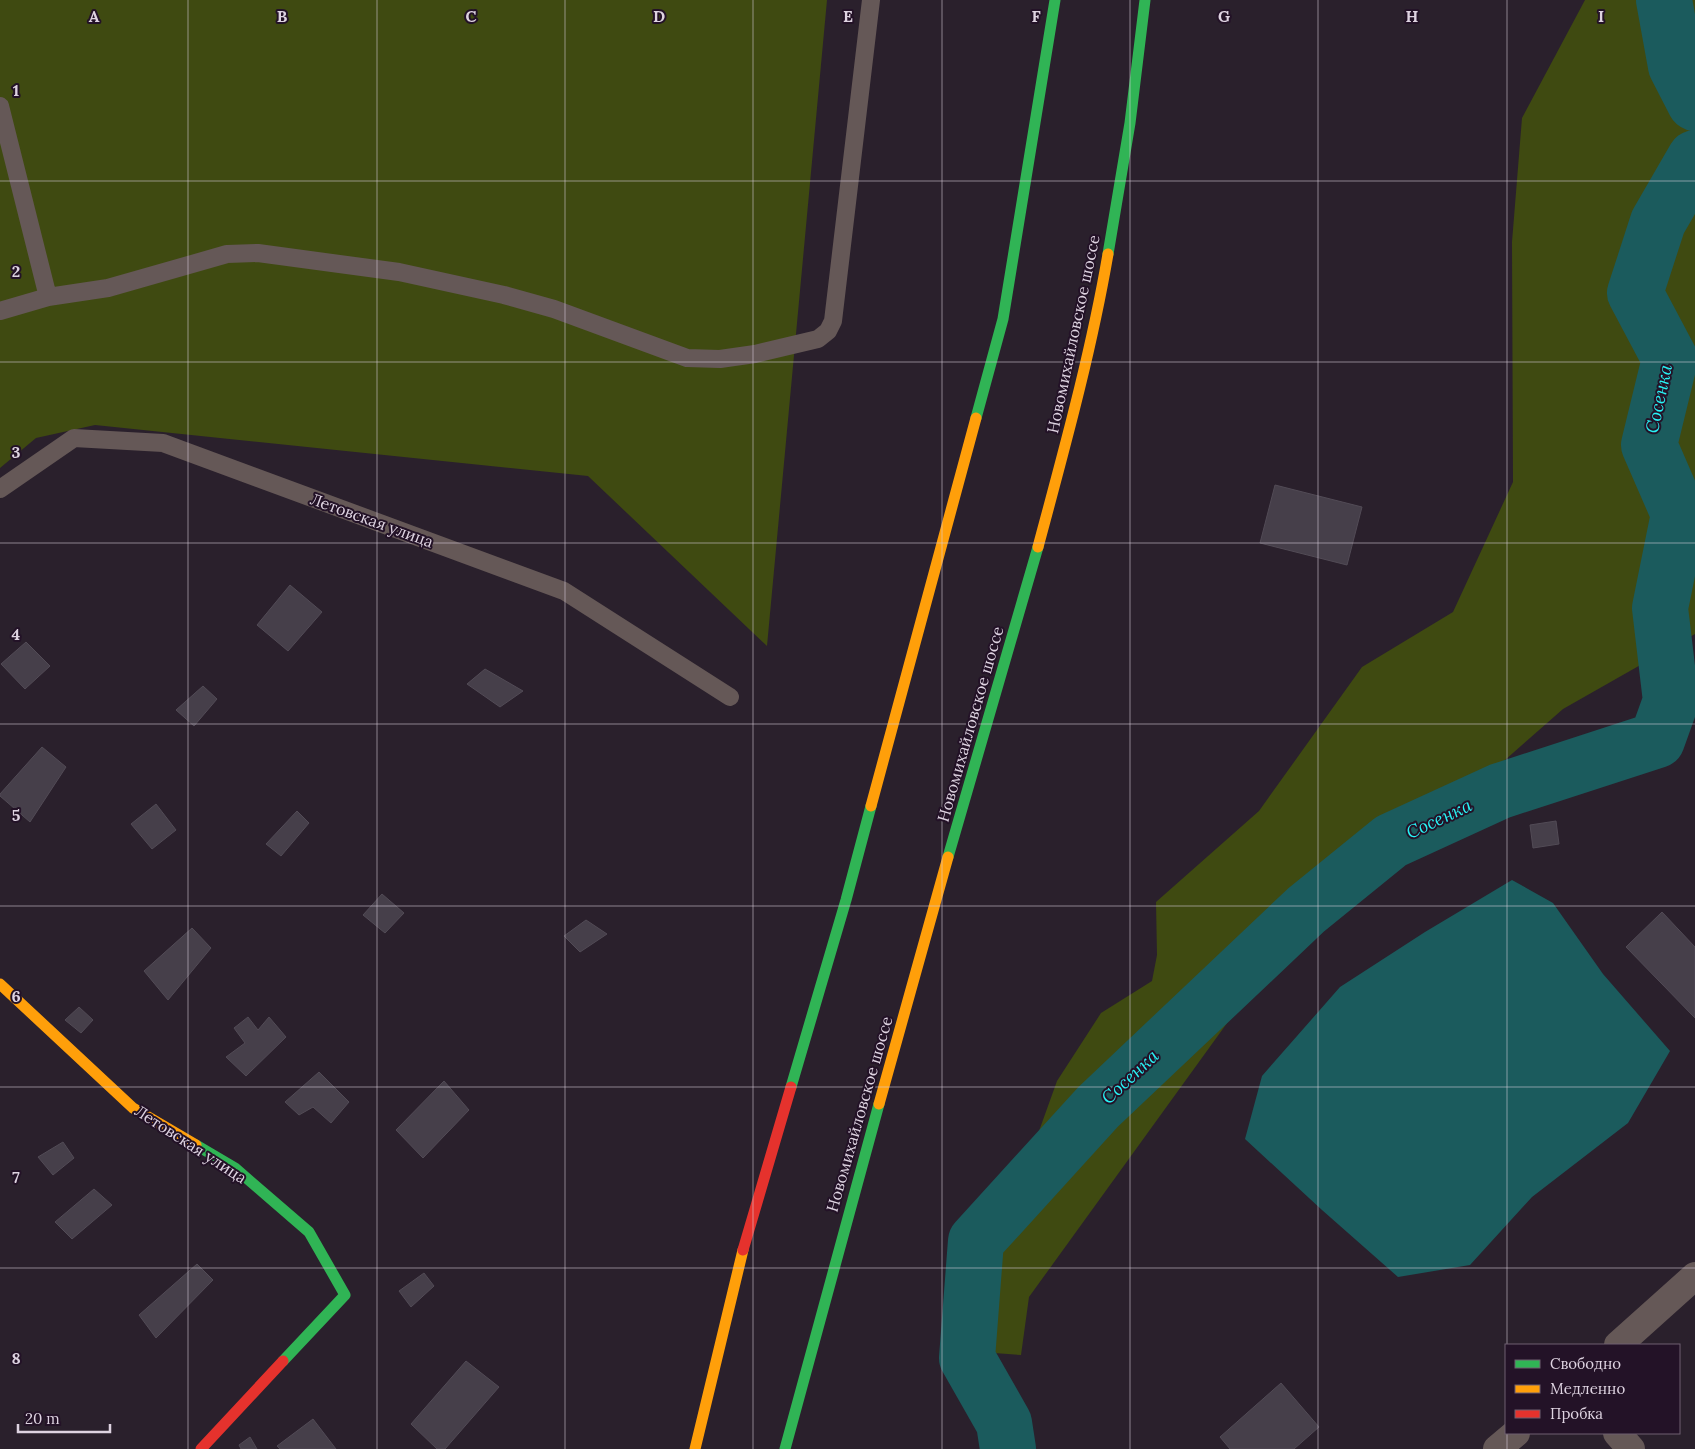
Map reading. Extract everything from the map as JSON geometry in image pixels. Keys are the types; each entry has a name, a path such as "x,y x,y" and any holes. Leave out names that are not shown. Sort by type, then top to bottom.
{"main road":[{"path":"695,1449 745,1243 846,900 1003,319 1055,0"},
{"name":"Новомихайловское шоссе","path":"785,1449 929,923 1036,556 1081,386 1099,305 1130,123 1146,0"},
{"name":"Летовская улица","path":"0,984 134,1108 235,1168 309,1232 345,1295 201,1449"}],"street":[{"path":"1619,1344 1695,1276"},
{"path":"1497,1449 1515,1434"},
{"path":"1618,1434 1631,1449"}],"lane":[{"path":"0,311 48,297 108,288 227,254 258,252 399,272 504,295 554,310 687,358 720,359 755,354 818,339 828,331 833,321 871,0"},
{"path":"0,106 48,297"},
{"name":"Летовская улица","path":"0,488 74,438 163,443 564,591 730,697"}],"green space":[{"path":"0,0 827,0 767,646 588,476 95,425 36,438 0,468"},
{"path":"1585,0 1695,0 1695,634 1563,709 1264,972 1029,1297 1021,1355 994,1353 977,1320 1007,1220 1057,1081 1101,1013 1152,981 1157,955 1156,902 1259,811 1362,667 1453,612 1513,482 1512,242 1522,118"}],"shaded area":[{"path":"1512,880 1553,903 1603,974 1670,1051 1628,1123 1532,1197 1470,1265 1398,1277 1245,1139 1262,1076 1340,987 1425,932"}],"building":[{"path":"1275,485 1362,507 1347,565 1260,543"},
{"path":"290,585 322,612 288,651 257,625"},
{"path":"26,642 50,666 25,689 1,664"},
{"path":"485,669 523,691 500,707 467,684"},
{"path":"203,686 217,699 194,726 176,710"},
{"path":"42,747 66,767 30,822 0,794"},
{"path":"156,804 176,830 152,849 131,824"},
{"path":"297,811 309,823 281,856 266,844"},
{"path":"1556,821 1559,844 1533,848 1530,825"},
{"path":"382,894 404,913 385,933 363,915"},
{"path":"1662,912 1695,947 1695,1018 1626,947"},
{"path":"586,920 607,934 580,952 564,936"},
{"path":"192,928 211,948 168,1000 144,971"},
{"path":"79,1007 93,1020 81,1033 65,1020"},
{"path":"248,1017 258,1030 269,1017 286,1037 246,1076 226,1057 245,1043 234,1028"},
{"path":"319,1072 349,1102 331,1123 313,1107 299,1115 285,1102"},
{"path":"444,1081 469,1110 423,1158 396,1130"},
{"path":"63,1142 74,1158 53,1175 38,1157"},
{"path":"94,1189 112,1205 72,1239 55,1222"},
{"path":"197,1264 213,1280 156,1338 139,1315"},
{"path":"424,1273 434,1286 411,1307 399,1291"},
{"path":"466,1361 499,1387 445,1449 437,1449 411,1424"},
{"path":"1281,1383 1319,1427 1294,1449 1230,1449 1220,1437"},
{"path":"313,1419 336,1449 280,1449 277,1446"},
{"path":"250,1437 257,1449 241,1449 239,1445"}],"waterway":[{"name":"Сосенка","path":"1664,0 1676,66 1695,103"},
{"name":"Сосенка","path":"1008,1449 1004,1423 967,1358 976,1241 1098,1107 1306,910 1391,841 1500,791 1657,740 1671,701 1660,608 1679,514 1649,445 1670,359 1635,293 1658,222 1695,158"}],"traffic: fast":[{"path":"976,418 1003,319 1055,0"},
{"path":"1108,254 1130,123 1145,0"},
{"path":"948,857 1038,547"},
{"path":"791,1087 846,900 871,806"},
{"path":"785,1449 879,1104"},
{"path":"196,1145 235,1168 309,1232 345,1295 283,1361"}],"traffic: slow":[{"path":"1038,547 1085,365 1108,254"},
{"path":"871,806 976,418"},
{"path":"879,1104 948,857"},
{"path":"0,984 133,1108 196,1145"},
{"path":"695,1449 743,1250"}],"traffic: jam":[{"path":"743,1250 791,1087"},
{"path":"201,1449 283,1361"}]}
